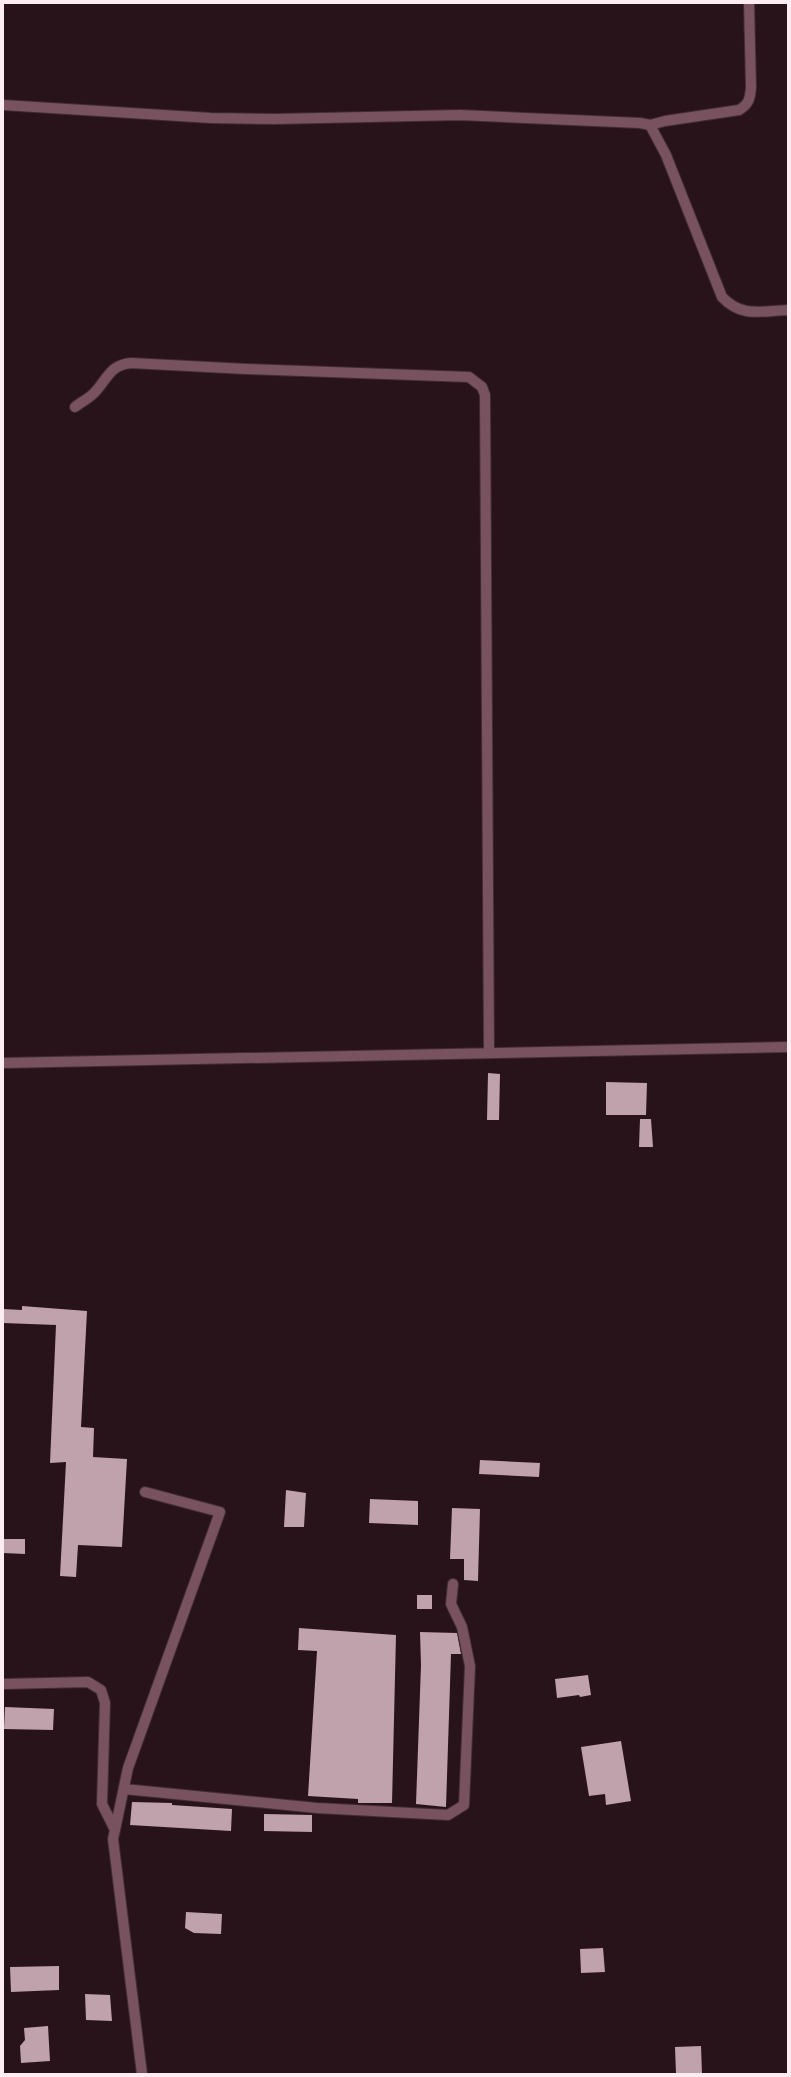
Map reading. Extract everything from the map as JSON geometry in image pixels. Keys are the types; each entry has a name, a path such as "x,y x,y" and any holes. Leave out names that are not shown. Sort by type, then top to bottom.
{"street":[{"path":"3,105 211,118 275,119 460,115 640,123 650,125 665,120 739,110 747,106 750,99 751,87 749,3"},
{"path":"650,125 666,154 722,297 731,306 744,312 788,310"},
{"path":"75,407 95,393 109,373 121,364 131,363 246,369 469,376 482,387 485,395 489,1052"},
{"path":"3,1063 489,1052 788,1048"},
{"path":"142,2074 113,1839 128,1768 220,1512 145,1492"},
{"path":"124,1789 318,1808 448,1815 464,1805 470,1666 462,1627 451,1604 453,1584"},
{"path":"3,1684 88,1682 101,1690 105,1703 102,1804 115,1830"}],"building":[{"path":"488,1073 500,1074 499,1120 487,1120"},
{"path":"606,1082 647,1083 646,1115 606,1115"},
{"path":"640,1119 651,1119 653,1147 639,1147"},
{"path":"22,1306 87,1311 81,1427 94,1428 93,1457 127,1459 122,1547 78,1545 76,1577 60,1576 66,1462 50,1463 56,1325 3,1323 3,1309 22,1310"},
{"path":"480,1460 540,1463 539,1477 479,1474"},
{"path":"286,1490 306,1493 304,1527 284,1527"},
{"path":"370,1499 418,1501 418,1525 369,1523"},
{"path":"452,1508 480,1509 478,1581 464,1580 464,1559 450,1559"},
{"path":"3,1539 25,1539 25,1554 3,1553"},
{"path":"417,1595 432,1595 432,1609 417,1609"},
{"path":"299,1628 396,1635 392,1803 358,1803 358,1799 308,1796 317,1651 298,1650"},
{"path":"420,1632 457,1633 461,1654 451,1654 446,1807 416,1804 421,1665"},
{"path":"588,1675 591,1695 557,1698 555,1679"},
{"path":"5,1707 54,1709 53,1730 4,1729"},
{"path":"621,1741 631,1801 606,1805 605,1794 589,1796 581,1747"},
{"path":"132,1802 172,1803 172,1805 232,1809 231,1831 130,1825"},
{"path":"264,1814 312,1815 312,1832 264,1831"},
{"path":"186,1912 222,1914 221,1934 194,1933 185,1928"},
{"path":"603,1948 605,1972 581,1973 580,1949"},
{"path":"59,1966 59,1990 11,1992 10,1967"},
{"path":"85,1994 110,1995 112,2021 86,2020"},
{"path":"48,2026 50,2061 21,2063 20,2046 25,2040 24,2028"},
{"path":"701,2046 702,2074 676,2074 675,2047"}]}
